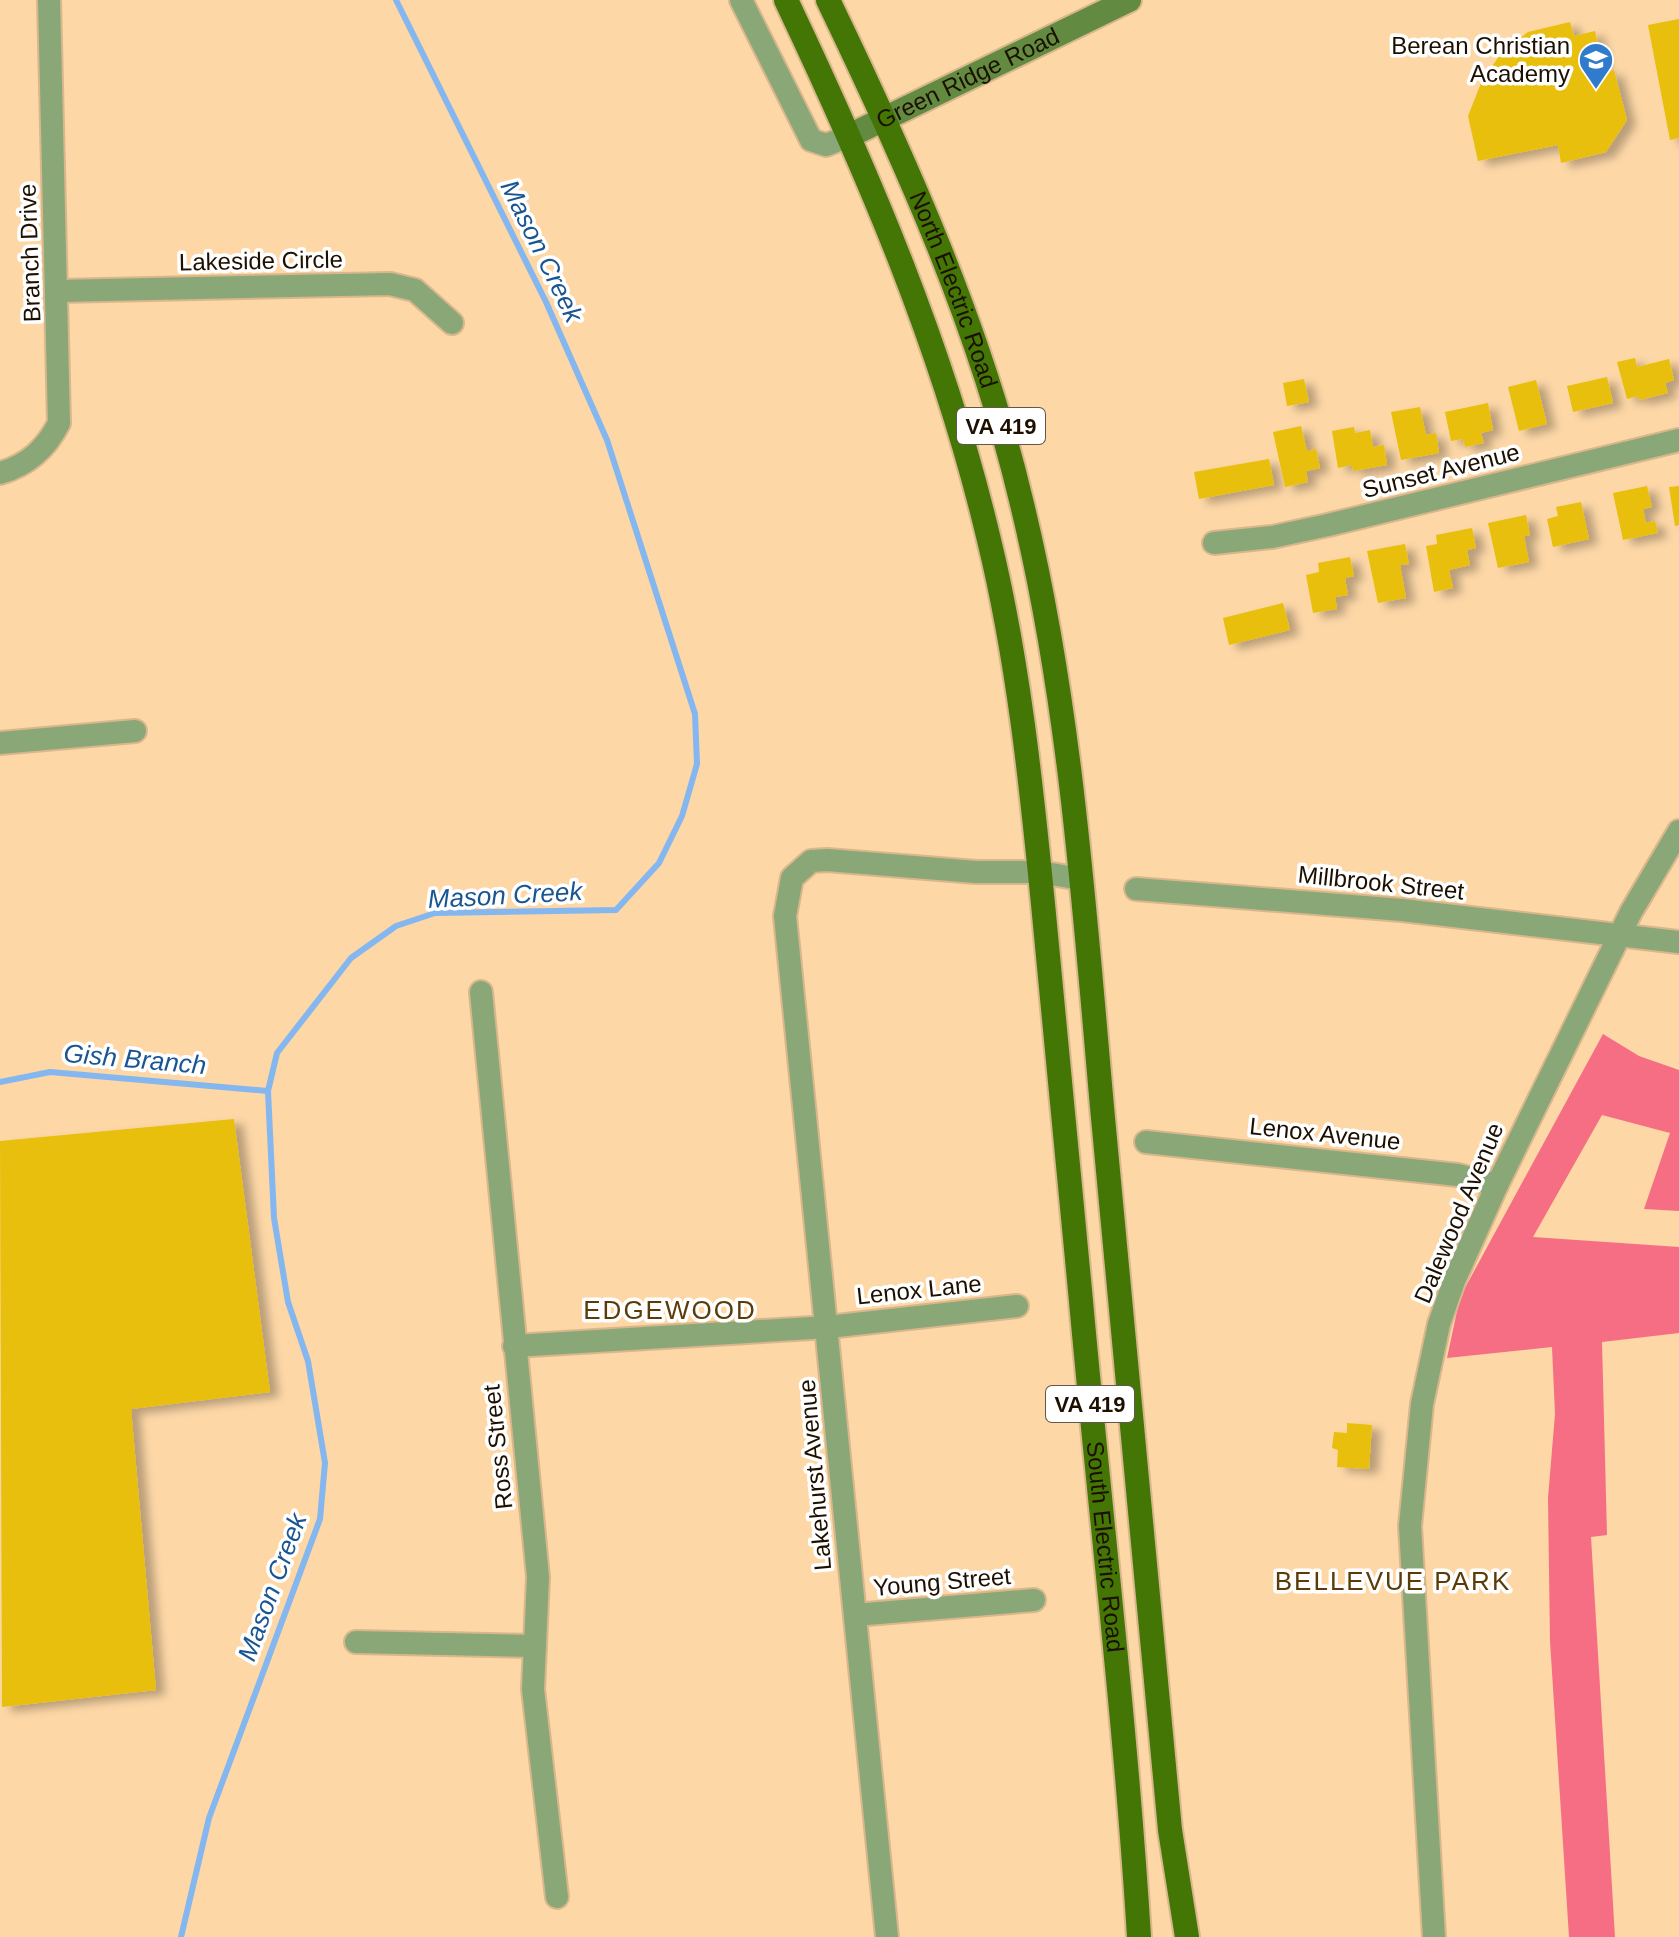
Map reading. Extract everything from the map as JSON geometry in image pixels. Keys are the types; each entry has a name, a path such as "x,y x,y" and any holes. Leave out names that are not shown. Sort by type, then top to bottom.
{"main road":[{"name":"North Electric Road","path":"786,0 849,136 928,327 960,426 989,537 1020,703 1040,872"},
{"name":"North Electric Road","path":"828,0 937,237 968,319 1020,496 1050,639 1067,748 1080,879"},
{"name":"South Electric Road","path":"1040,872 1139,1937"},
{"name":"South Electric Road","path":"1080,879 1170,1830 1187,1937"}],"street":[{"name":"Branch Drive","path":"0,473 15,469 36,455 59,423 49,0"},
{"path":"741,0 811,140 826,145 849,136"},
{"name":"Green Ridge Road","path":"849,136 1129,0"},
{"name":"Lakeside Circle","path":"58,291 390,284 415,290 452,323"},
{"name":"Sunset Avenue","path":"1214,543 1272,537 1328,525 1679,440"},
{"path":"0,743 135,731"},
{"name":"Dalewood Avenue","path":"1434,1937 1410,1559 1414,1459 1439,1324 1454,1281 1497,1185 1620,936 1679,831"},
{"name":"Lakehurst Avenue","path":"887,1937 785,916 788,890 800,868 811,861 976,872 1040,872"},
{"path":"1040,872 1080,879"},
{"name":"Millbrook Street","path":"1136,889 1402,910 1679,942"},
{"name":"Ross Street","path":"481,992 538,1577 533,1689 557,1897"},
{"name":"Lenox Avenue","path":"1146,1142 1443,1173 1497,1185"},
{"name":"Lenox Lane","path":"828,1327 1017,1306"},
{"path":"514,1346 828,1327"},
{"name":"Young Street","path":"855,1615 1034,1600"},
{"path":"356,1642 535,1646"}],"shaded area":[{"path":"1603,1034 1639,1056 1679,1070 1679,1211 1644,1209 1670,1133 1602,1115 1533,1237 1679,1247 1679,1333 1602,1342 1607,1535 1591,1537 1615,1937 1569,1937 1550,1641 1548,1498 1555,1414 1552,1347 1447,1358 1460,1297"}],"building":[{"path":"1679,19 1679,138 1670,140 1648,25"},
{"path":"1570,22 1574,36 1595,31 1604,73 1614,70 1627,120 1606,152 1561,163 1558,145 1478,161 1468,116 1481,83 1501,53 1528,32"},
{"path":"1635,358 1637,367 1669,359 1674,380 1665,383 1668,393 1639,400 1638,396 1627,399 1617,362"},
{"path":"1607,377 1613,403 1573,412 1567,386"},
{"path":"1304,379 1309,402 1287,406 1283,383"},
{"path":"1536,380 1547,424 1519,431 1508,387"},
{"path":"1488,403 1493,430 1481,433 1484,443 1465,447 1463,439 1451,441 1445,412"},
{"path":"1420,407 1426,435 1436,433 1439,453 1401,460 1391,412"},
{"path":"1301,426 1307,451 1316,449 1320,468 1306,471 1308,482 1285,487 1273,432"},
{"path":"1354,427 1355,433 1370,430 1373,447 1384,445 1387,465 1353,471 1352,465 1338,468 1332,431"},
{"path":"1269,459 1274,485 1199,499 1194,472"},
{"path":"1647,486 1652,507 1643,509 1646,523 1655,521 1658,533 1623,540 1613,493"},
{"path":"1679,486 1679,525 1675,526 1669,487"},
{"path":"1581,502 1589,539 1553,547 1547,519 1558,516 1556,507"},
{"path":"1526,515 1530,535 1524,536 1529,562 1498,568 1488,523"},
{"path":"1472,528 1476,548 1467,550 1470,565 1449,570 1453,588 1434,592 1426,546 1437,544 1436,535"},
{"path":"1405,544 1409,564 1400,565 1406,598 1378,603 1367,551"},
{"path":"1350,557 1354,576 1345,578 1348,595 1335,597 1337,609 1313,613 1306,575 1319,572 1318,563"},
{"path":"1283,603 1290,630 1229,645 1223,618"},
{"path":"234,1119 270,1392 131,1409 156,1690 2,1707 0,1141"},
{"path":"1347,1423 1372,1425 1369,1469 1337,1467 1338,1450 1332,1448 1334,1432 1347,1433"}],"waterway":[{"name":"Mason Creek","path":"181,1937 209,1818 320,1519 325,1463 308,1361 288,1302 274,1218 268,1091 277,1053 351,958 396,926 435,913 616,910 659,863 682,816 697,764 695,714 607,440 546,302 396,0"},
{"name":"Gish Branch","path":"0,1082 50,1072 268,1091"}],"place":[{"name":"Berean Christian Academy","path":"1596,91"}],"district":[{"name":"EDGEWOOD","path":"670,1310"},
{"name":"BELLEVUE PARK","path":"1393,1581"}]}
